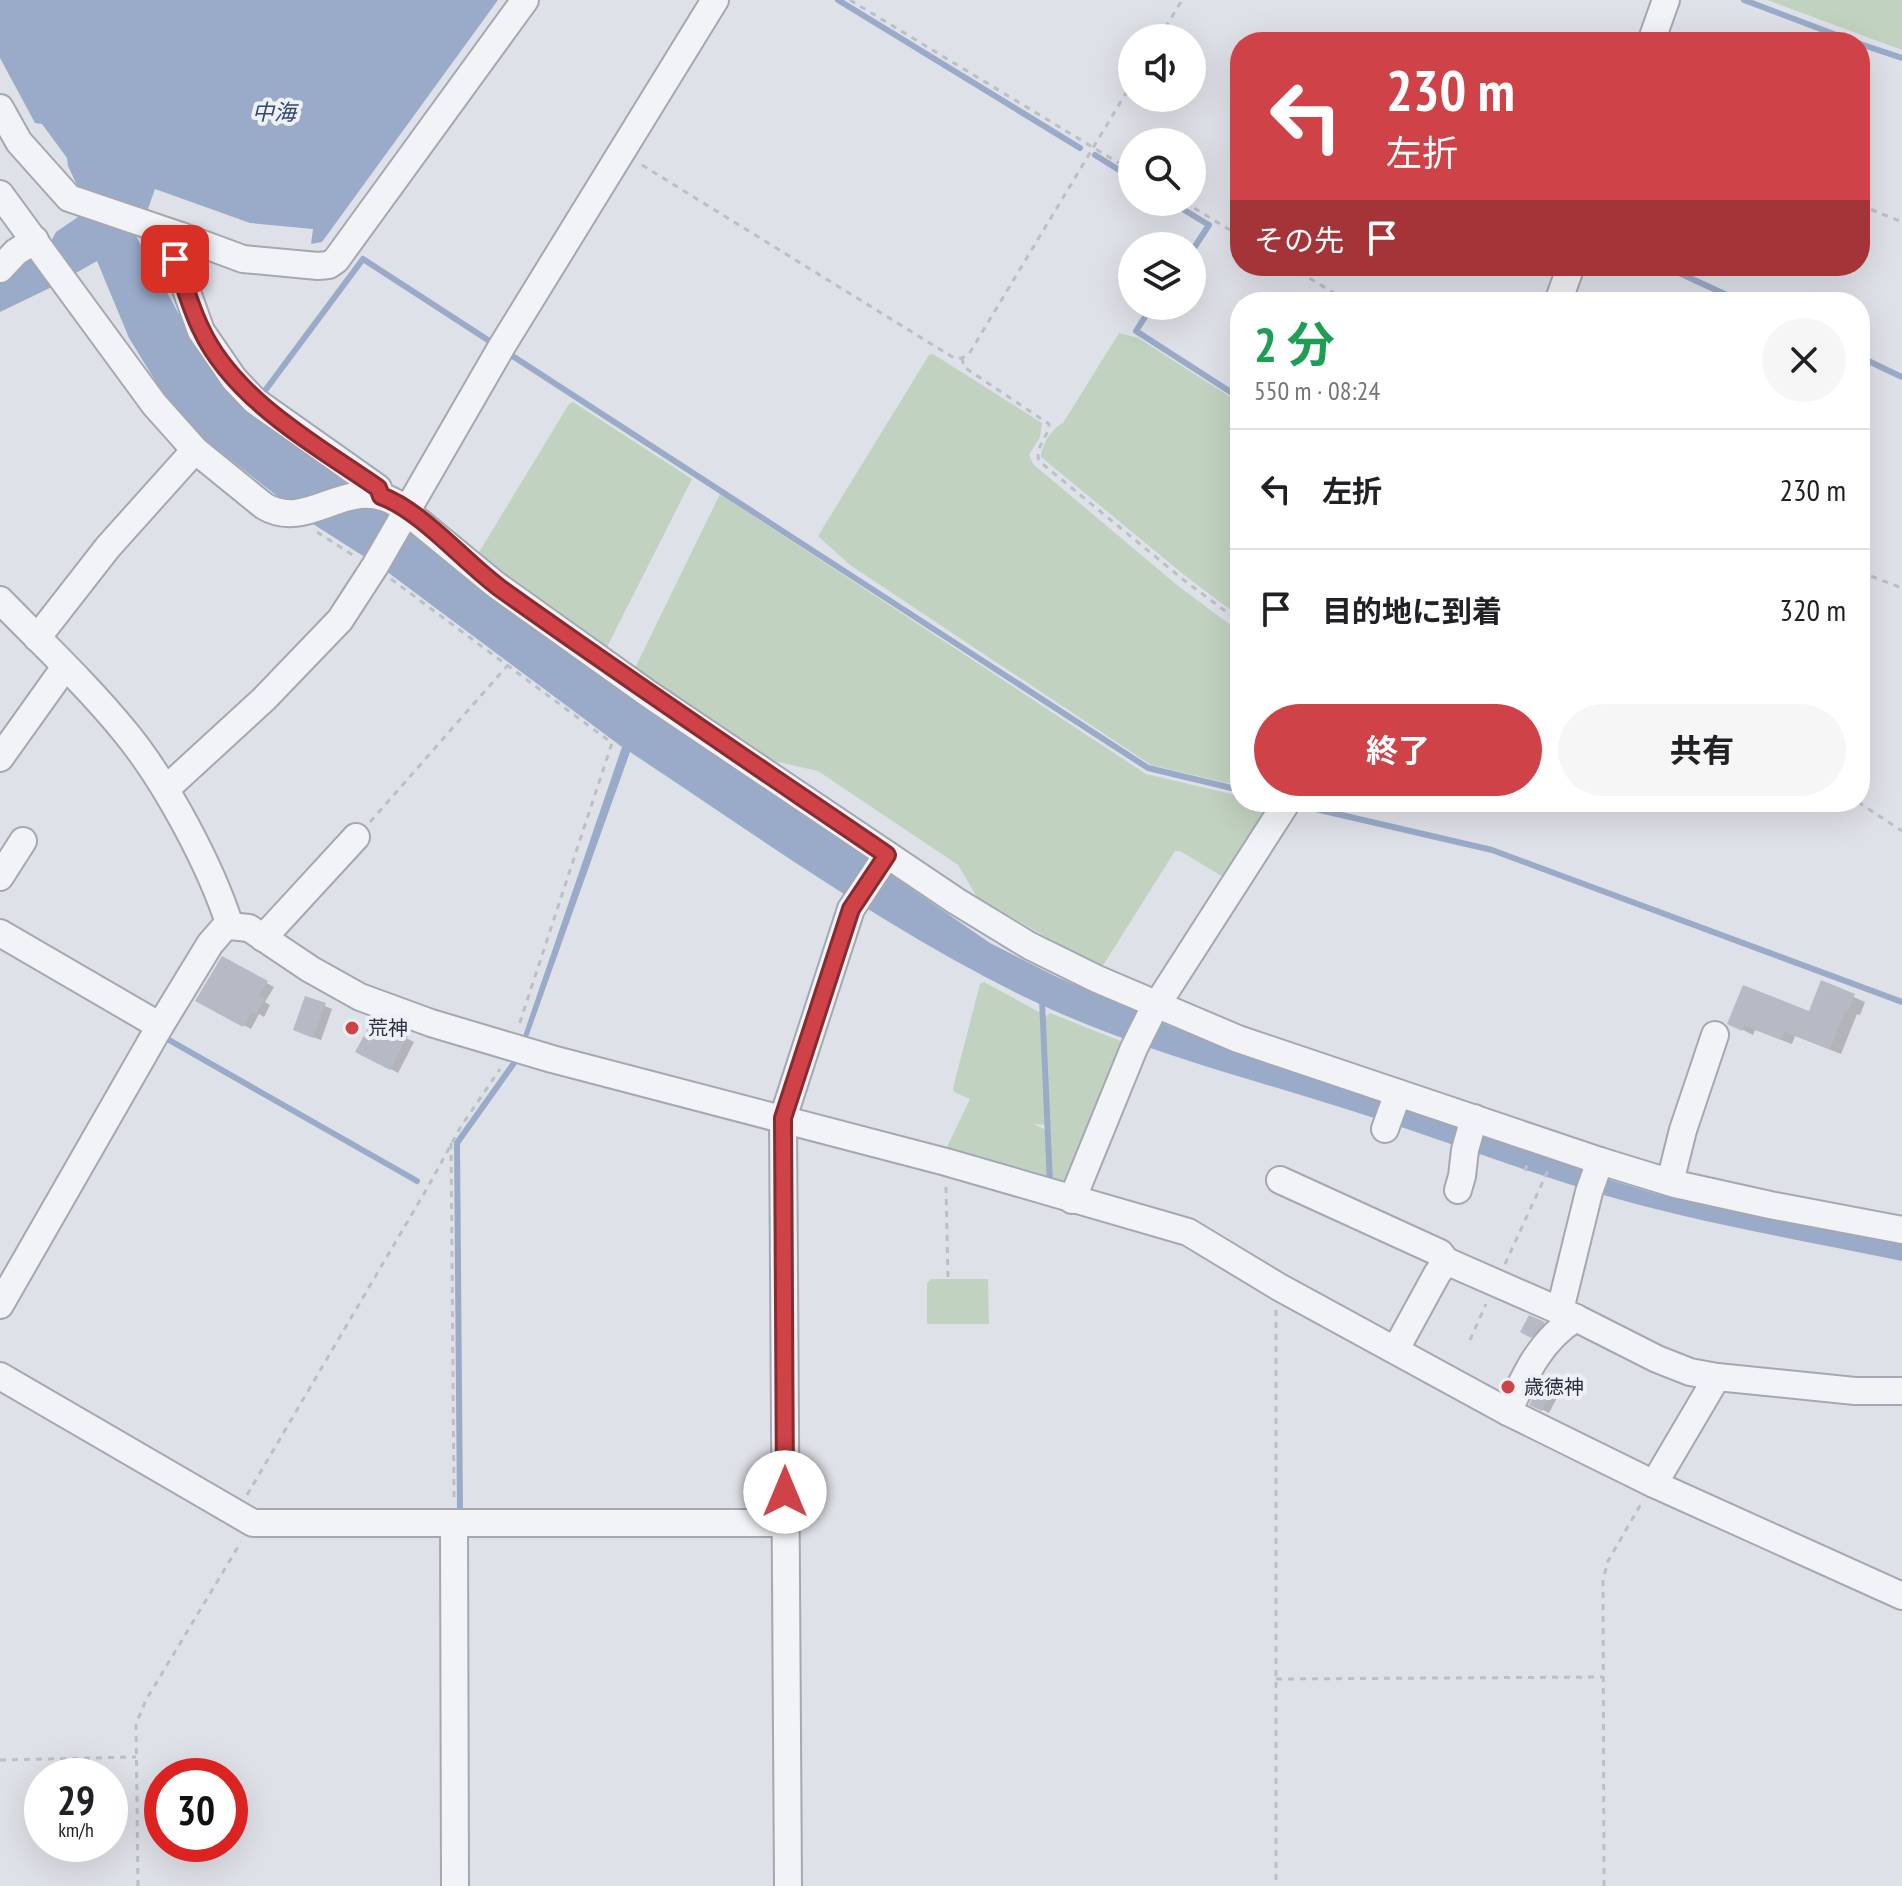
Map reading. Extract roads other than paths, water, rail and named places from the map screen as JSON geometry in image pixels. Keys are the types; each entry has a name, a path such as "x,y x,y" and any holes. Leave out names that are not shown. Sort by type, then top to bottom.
{"street":[{"path":"0,108 19,142 69,198 243,259 329,265 336,260 525,0"},
{"path":"166,789 212,749 340,620 502,346 715,0"},
{"path":"1655,32 1666,0"},
{"path":"0,194 154,404 195,450 264,506 293,514 355,494 375,495 509,595 885,859 1030,946 1154,1010 1238,1039 1391,1112 1470,1132 1595,1173 1670,1182 1902,1230"},
{"path":"192,240 175,259 201,331 234,379 255,401 378,488 375,495"},
{"path":"0,269 16,252 38,244"},
{"path":"37,638 118,536 195,450"},
{"path":"0,600 127,733 166,789 222,901 230,926"},
{"path":"0,758 65,667"},
{"path":"1072,1200 1134,1048 1154,1010 1281,812"},
{"path":"263,938 356,837"},
{"path":"0,877 23,841"},
{"path":"788,1886 783,1118 851,909 885,859"},
{"path":"0,1305 210,944 223,929 230,926 249,928 310,969 360,997 431,1023 515,1042 1188,1232 1279,1287 1508,1412 1654,1484 1902,1596"},
{"path":"0,933 160,1026"},
{"path":"1670,1182 1683,1130 1715,1035"},
{"path":"1458,1190 1470,1132"},
{"path":"1508,1412 1541,1348 1568,1314 1595,1173"},
{"path":"1280,1180 1440,1253 1446,1261 1690,1372 1855,1391 1902,1391"},
{"path":"1396,1349 1446,1261"},
{"path":"0,1376 245,1518 458,1523 785,1523"},
{"path":"1654,1484 1717,1377"},
{"path":"455,1886 458,1523"}],"water":[{"name":"中海","path":"0,0 498,0 322,242 311,244 313,229 250,223 155,189 144,220 84,200 67,158 42,124 35,123 0,58"},
{"path":"81,215 139,225 136,236 191,336 253,413 412,533 516,617 990,943 1055,976 1169,1026 1607,1179 1660,1195 1902,1241 1902,1261 1742,1229 1623,1200 1108,1033 1031,1000 927,945 826,883 630,752 527,1040 522,1039 622,747 382,568 313,524 195,432 159,387 129,338 97,261 74,274 50,243 56,232"},
{"path":"33,255 56,285 0,312 0,283"}],"waterway":[{"path":"838,0 1080,148"},
{"path":"1744,0 1829,32"},
{"path":"1870,47 1902,58"},
{"path":"1095,155 1118,169"},
{"path":"1194,216 1209,225 1204,232"},
{"path":"264,392 363,259 491,342"},
{"path":"1686,276 1720,292"},
{"path":"1143,320 1136,331 1230,392"},
{"path":"511,355 1148,768 1230,788"},
{"path":"1870,362 1902,377"},
{"path":"1328,812 1492,850 1902,1002"},
{"path":"1042,999 1050,1184"},
{"path":"169,1040 417,1181"},
{"path":"460,1514 457,1143 514,1063"}],"place":[{"name":"荒神","path":"352,1028"},
{"name":"歳徳神","path":"1508,1387"}]}
